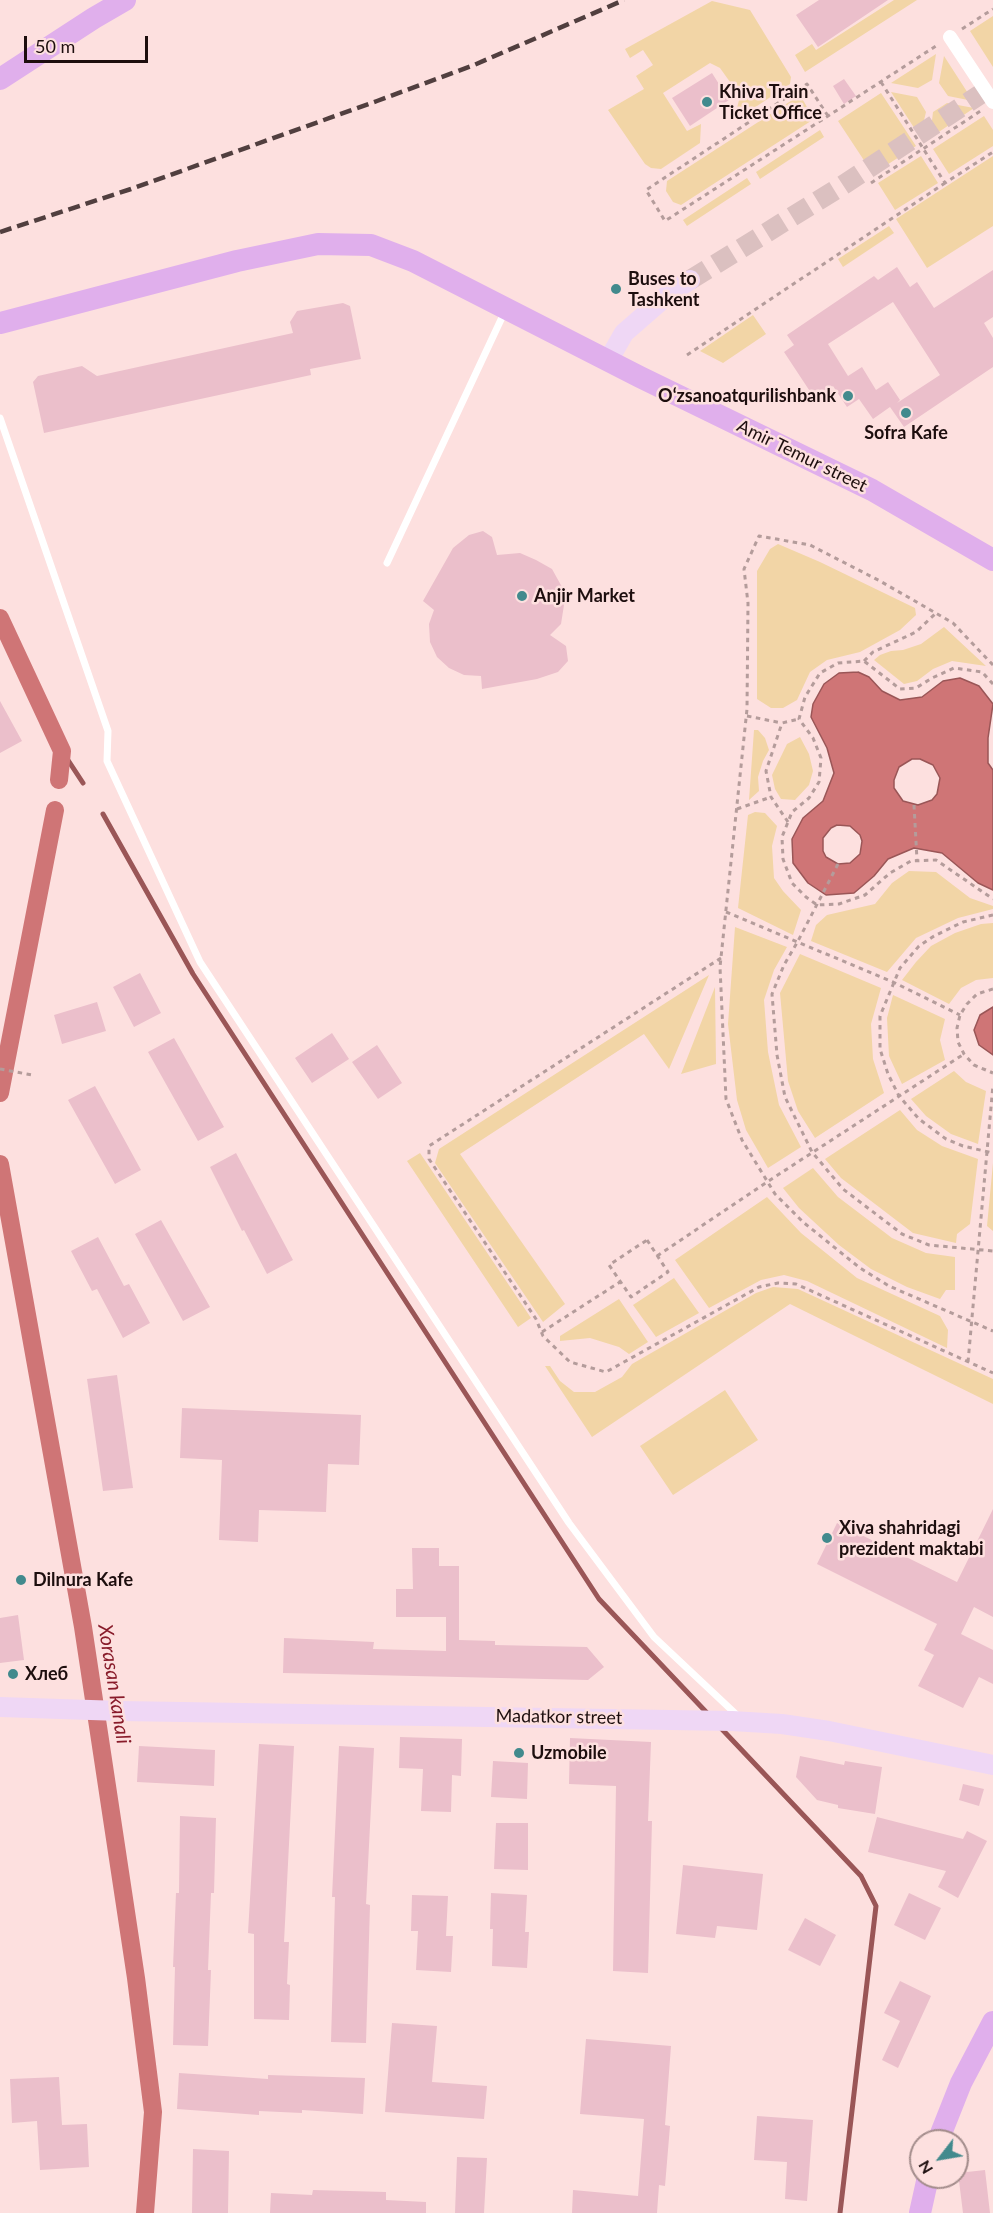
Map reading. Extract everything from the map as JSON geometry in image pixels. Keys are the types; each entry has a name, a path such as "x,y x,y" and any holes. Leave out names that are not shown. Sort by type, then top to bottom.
{"main road":[{"path":"0,79 125,0"},
{"name":"Amir Temur street","path":"0,323 237,261 318,244 371,245 413,261 608,361 872,490 993,560"},
{"path":"943,2129 961,2083 993,2022"},
{"path":"920,2213 925,2189"}],"street":[{"path":"950,37 972,71 988,105"},
{"path":"608,361 624,333 671,292 690,280"},
{"name":"Madatkor street","path":"0,1707 737,1721 782,1724 829,1731 993,1765"}],"lane":[{"path":"387,563 506,309"},
{"path":"0,418 108,731 107,761 200,962 569,1522 654,1637 737,1721"}],"path":[{"path":"828,116 807,84 646,190 665,222 993,9"},
{"path":"880,82 945,183"},
{"path":"871,183 988,105"},
{"path":"687,355 993,152"},
{"path":"993,665 953,623 936,613 810,545 759,536 744,569 748,603 747,716 721,958 726,1099 742,1140 767,1182 803,1222 860,1268 889,1286 993,1331"},
{"path":"799,719 805,697 820,673 838,663 864,661 873,652 916,632 936,613"},
{"path":"864,661 900,689 916,688 954,668 982,672 993,683"},
{"path":"747,716 782,723 799,719"},
{"path":"799,719 813,738 821,758 819,782 808,798 792,812 782,837 783,859 792,883 806,897 817,905 838,904 865,895 890,873 911,861 936,860 993,899"},
{"path":"782,723 766,771 771,797 788,822"},
{"path":"737,810 771,797"},
{"path":"915,805 917,861"},
{"path":"838,864 784,965 772,994 777,1055 784,1097 812,1152 843,1190 902,1234 929,1245 993,1251"},
{"path":"726,912 893,982 960,1015"},
{"path":"993,915 963,922 919,946 900,968 880,1016 880,1049 888,1074 899,1096 919,1119 946,1139 963,1146 993,1153"},
{"path":"721,958 429,1146 429,1159 536,1319 542,1332 570,1362 606,1372 759,1287 778,1283 796,1284 993,1373"},
{"path":"993,989 977,994 967,1004 960,1015 957,1029 958,1042 964,1054 974,1065 993,1073"},
{"path":"657,1256 964,1054"},
{"path":"0,1069 32,1076"},
{"path":"968,1362 993,1085"},
{"path":"647,1240 668,1272 631,1297 620,1282 609,1265 647,1240"},
{"path":"542,1332 620,1282"}],"shaded area":[{"path":"894,0 917,0 805,72 795,55 812,44 816,50"},
{"path":"712,1 750,10 791,77 790,84 751,110 742,111 737,108 740,96 720,68 710,63 663,93 687,131 701,124 700,143 661,169 651,168 645,164 608,110 644,89 636,76 653,65 643,50 630,58 625,49"},
{"path":"993,16 993,67 970,31"},
{"path":"936,54 932,80 918,88 891,83"},
{"path":"944,56 973,101 948,96 939,83"},
{"path":"891,92 917,97 926,112 920,137"},
{"path":"881,93 916,146 873,174 838,121"},
{"path":"800,95 814,119 681,205 673,202 666,191 667,181"},
{"path":"947,103 974,108 930,138 933,112"},
{"path":"984,116 993,130 993,146 949,174 933,149"},
{"path":"820,130 824,137 760,179 756,172"},
{"path":"921,156 938,183 895,210 878,183"},
{"path":"993,156 993,226 927,268 896,219"},
{"path":"747,178 751,184 687,226 683,220"},
{"path":"889,226 894,233 843,267 838,259"},
{"path":"753,315 766,334 723,363 700,351"},
{"path":"778,544 915,608 916,615 900,630 860,652 827,660 810,672 797,700 783,708 771,708 757,699 757,571 770,549"},
{"path":"944,627 986,666 952,661 933,669 917,681 904,684 874,660 891,651 921,644"},
{"path":"858,672 869,677 882,691 900,700 922,697 943,681 960,678 979,686 993,704 988,738 988,763 993,770 993,890 978,883 942,853 914,848 888,859 874,876 854,893 826,895 808,883 793,863 792,839 803,818 823,801 834,773 827,748 811,717 813,704 824,684 839,673","holes":["912,759 920,759 933,765 940,778 937,794 932,800 918,805 903,801 894,788 894,780 899,767","837,825 850,826 860,835 862,841 860,854 850,863 838,864 826,857 823,851 823,838 831,828"]},
{"path":"754,730 758,730 765,738 769,750 758,777 759,791 749,800"},
{"path":"800,737 809,754 813,771 809,785 795,800 781,799 775,789 772,775 787,744"},
{"path":"755,812 765,813 777,826 772,846 774,878 801,910 793,935 738,908 748,815"},
{"path":"909,871 936,872 970,898 993,906 993,909 958,918 916,938 887,972 811,941 816,925 827,915 875,904 892,883"},
{"path":"993,923 993,978 976,980 961,988 949,1004 902,980 931,946 955,933 981,924"},
{"path":"735,927 787,947 774,970 764,1000 768,1052 779,1105 801,1147 768,1168 746,1130 737,1100 728,1024"},
{"path":"800,954 881,988 871,1024 873,1059 884,1093 815,1138 798,1111 788,1081 780,993"},
{"path":"709,975 669,1069 644,1034 460,1154 565,1304 543,1322 435,1163 439,1149"},
{"path":"715,987 716,1064 681,1074"},
{"path":"893,995 945,1019 940,1040 945,1060 902,1084 889,1056 887,1018"},
{"path":"993,1007 993,1055 979,1045 974,1030 980,1015"},
{"path":"954,1071 966,1082 986,1091 978,1144 951,1134 926,1116 911,1099"},
{"path":"900,1110 917,1130 942,1146 978,1159 970,1224 957,1234 956,1243 913,1233 841,1178 825,1159"},
{"path":"420,1153 531,1318 518,1327 407,1161"},
{"path":"993,1163 993,1231 987,1226"},
{"path":"813,1168 838,1197 892,1238 926,1253 955,1257 955,1290 946,1290 940,1299 907,1287 871,1269 839,1245 799,1208 783,1188"},
{"path":"767,1197 801,1233 857,1278 940,1316 948,1330 947,1348 807,1281 784,1275 761,1280 709,1308 675,1260"},
{"path":"674,1278 699,1313 656,1337 633,1305"},
{"path":"773,1287 798,1289 993,1379 993,1404 790,1304 592,1437 545,1366 550,1366 560,1381 574,1392 595,1392 622,1377 632,1364 756,1293"},
{"path":"619,1299 648,1342 629,1354 619,1347 590,1338 560,1341 560,1336"},
{"path":"725,1390 758,1440 673,1495 640,1446"}],"building":[{"path":"819,0 888,0 818,47 796,15"},
{"path":"712,73 729,100 690,126 672,98"},
{"path":"844,79 856,96 844,104 833,86"},
{"path":"897,267 910,287 917,282 934,308 993,270 993,317 984,323 993,338 993,367 904,427 890,407 873,419 859,399 847,407 833,386 815,399 784,352 794,345 787,335 874,276 878,280","holes":["893,302 940,375 897,403 900,400 888,382 876,390 862,367 848,376 828,344"]},
{"path":"343,303 350,306 361,359 310,369 311,375 44,433 33,382 38,376 82,366 97,376 293,333 290,322 297,311"},
{"path":"483,531 492,537 497,555 520,553 536,560 552,569 562,587 564,605 561,624 550,635 566,646 568,661 558,672 537,679 482,689 481,676 464,675 449,668 437,657 430,642 429,624 434,610 423,601 453,548 469,535"},
{"path":"0,701 22,741 0,753"},
{"path":"140,973 161,1013 134,1027 113,987"},
{"path":"97,1002 106,1031 62,1044 54,1015"},
{"path":"332,1033 349,1059 312,1083 295,1058"},
{"path":"174,1038 224,1127 198,1141 148,1052"},
{"path":"377,1045 402,1083 378,1099 352,1062"},
{"path":"95,1086 141,1170 115,1184 68,1100"},
{"path":"236,1153 293,1260 267,1274 244,1230 242,1231 210,1167"},
{"path":"161,1220 210,1307 183,1321 135,1234"},
{"path":"98,1237 124,1286 129,1284 150,1323 123,1338 97,1289 92,1291 71,1251"},
{"path":"117,1375 133,1488 103,1491 87,1379"},
{"path":"182,1408 361,1415 359,1465 328,1464 326,1512 259,1510 258,1542 219,1540 222,1460 180,1458"},
{"path":"993,1509 993,1617 974,1607 961,1634 993,1650 993,1684 979,1677 963,1708 918,1686 934,1655 924,1650 937,1624 817,1564 837,1523 957,1582"},
{"path":"412,1548 439,1548 439,1566 459,1566 459,1640 495,1641 495,1645 587,1647 604,1667 588,1680 283,1673 284,1638 374,1642 373,1649 446,1651 446,1617 396,1617 396,1589 413,1589"},
{"path":"18,1615 24,1660 0,1663 0,1618"},
{"path":"400,1737 462,1739 461,1776 452,1775 451,1812 421,1811 423,1769 399,1768"},
{"path":"570,1738 651,1742 648,1821 652,1821 648,1973 613,1971 616,1786 569,1784"},
{"path":"259,1744 294,1746 284,1942 289,1942 287,1984 290,1985 289,2020 254,2019 254,1934 248,1933"},
{"path":"139,1746 215,1750 214,1786 137,1782"},
{"path":"339,1746 374,1748 366,1904 370,1905 366,2043 331,2042 335,1897 332,1897"},
{"path":"800,1756 844,1765 845,1761 882,1767 875,1814 838,1808 838,1805 817,1800 796,1777"},
{"path":"493,1761 528,1763 527,1799 491,1797"},
{"path":"963,1784 984,1789 979,1806 959,1800"},
{"path":"180,1816 216,1818 214,1893 211,1893 208,1970 211,1970 208,2046 173,2045 175,1967 173,1967 176,1893 179,1893"},
{"path":"877,1817 963,1839 967,1831 987,1841 958,1898 938,1887 946,1871 868,1852"},
{"path":"496,1823 528,1823 528,1870 494,1869"},
{"path":"683,1865 763,1874 757,1930 717,1926 715,1938 676,1934"},
{"path":"491,1893 527,1895 525,1932 529,1932 527,1968 492,1966"},
{"path":"909,1893 941,1908 925,1940 894,1925"},
{"path":"412,1895 448,1896 446,1936 453,1936 451,1972 416,1970 418,1931 411,1931"},
{"path":"805,1918 836,1935 820,1966 788,1950"},
{"path":"900,1981 931,1996 898,2068 882,2060 900,2021 884,2013"},
{"path":"392,2023 437,2026 432,2082 487,2086 484,2119 385,2112"},
{"path":"586,2039 671,2046 665,2125 670,2126 665,2186 659,2185 657,2213 572,2213 573,2190 638,2196 644,2119 580,2114"},
{"path":"179,2073 268,2079 268,2075 365,2078 363,2114 302,2110 302,2113 259,2111 259,2115 177,2109"},
{"path":"59,2077 62,2125 87,2124 89,2167 40,2170 37,2121 12,2123 10,2079"},
{"path":"757,2116 813,2120 807,2201 785,2199 787,2162 754,2160"},
{"path":"193,2149 229,2151 228,2213 192,2213"},
{"path":"457,2157 487,2158 484,2213 455,2213"},
{"path":"985,2170 990,2213 963,2213 960,2189 969,2189 969,2172"},
{"path":"313,2190 386,2192 386,2200 426,2202 426,2213 270,2213 271,2193 312,2195"}],"waterway":[{"name":"Xorasan kanali","path":"0,618 62,751 59,780"},
{"path":"62,751 83,783"},
{"name":"Xorasan kanali","path":"0,1093 55,810"},
{"path":"103,814 193,974 599,1599 708,1714"},
{"name":"Xorasan kanali","path":"0,1164 83,1627 136,1978 153,2112 145,2213"},
{"path":"718,1725 861,1876 876,1906 840,2213"}],"tunnel":[{"path":"690,280 837,189 993,86"}],"railway":[{"path":"0,232 131,189 474,65 624,0"}],"place":[{"name":"Khiva Train Ticket Office","path":"707,102"},
{"name":"Buses to Tashkent","path":"616,289"},
{"name":"Oʻzsanoatqurilishbank","path":"848,396"},
{"name":"Sofra Kafe","path":"906,413"},
{"name":"Anjir Market","path":"522,596"},
{"name":"Xiva shahridagi prezident maktabi","path":"827,1538"},
{"name":"Dilnura Kafe","path":"21,1580"},
{"name":"Хлеб","path":"13,1674"},
{"name":"Uzmobile","path":"519,1753"}]}
